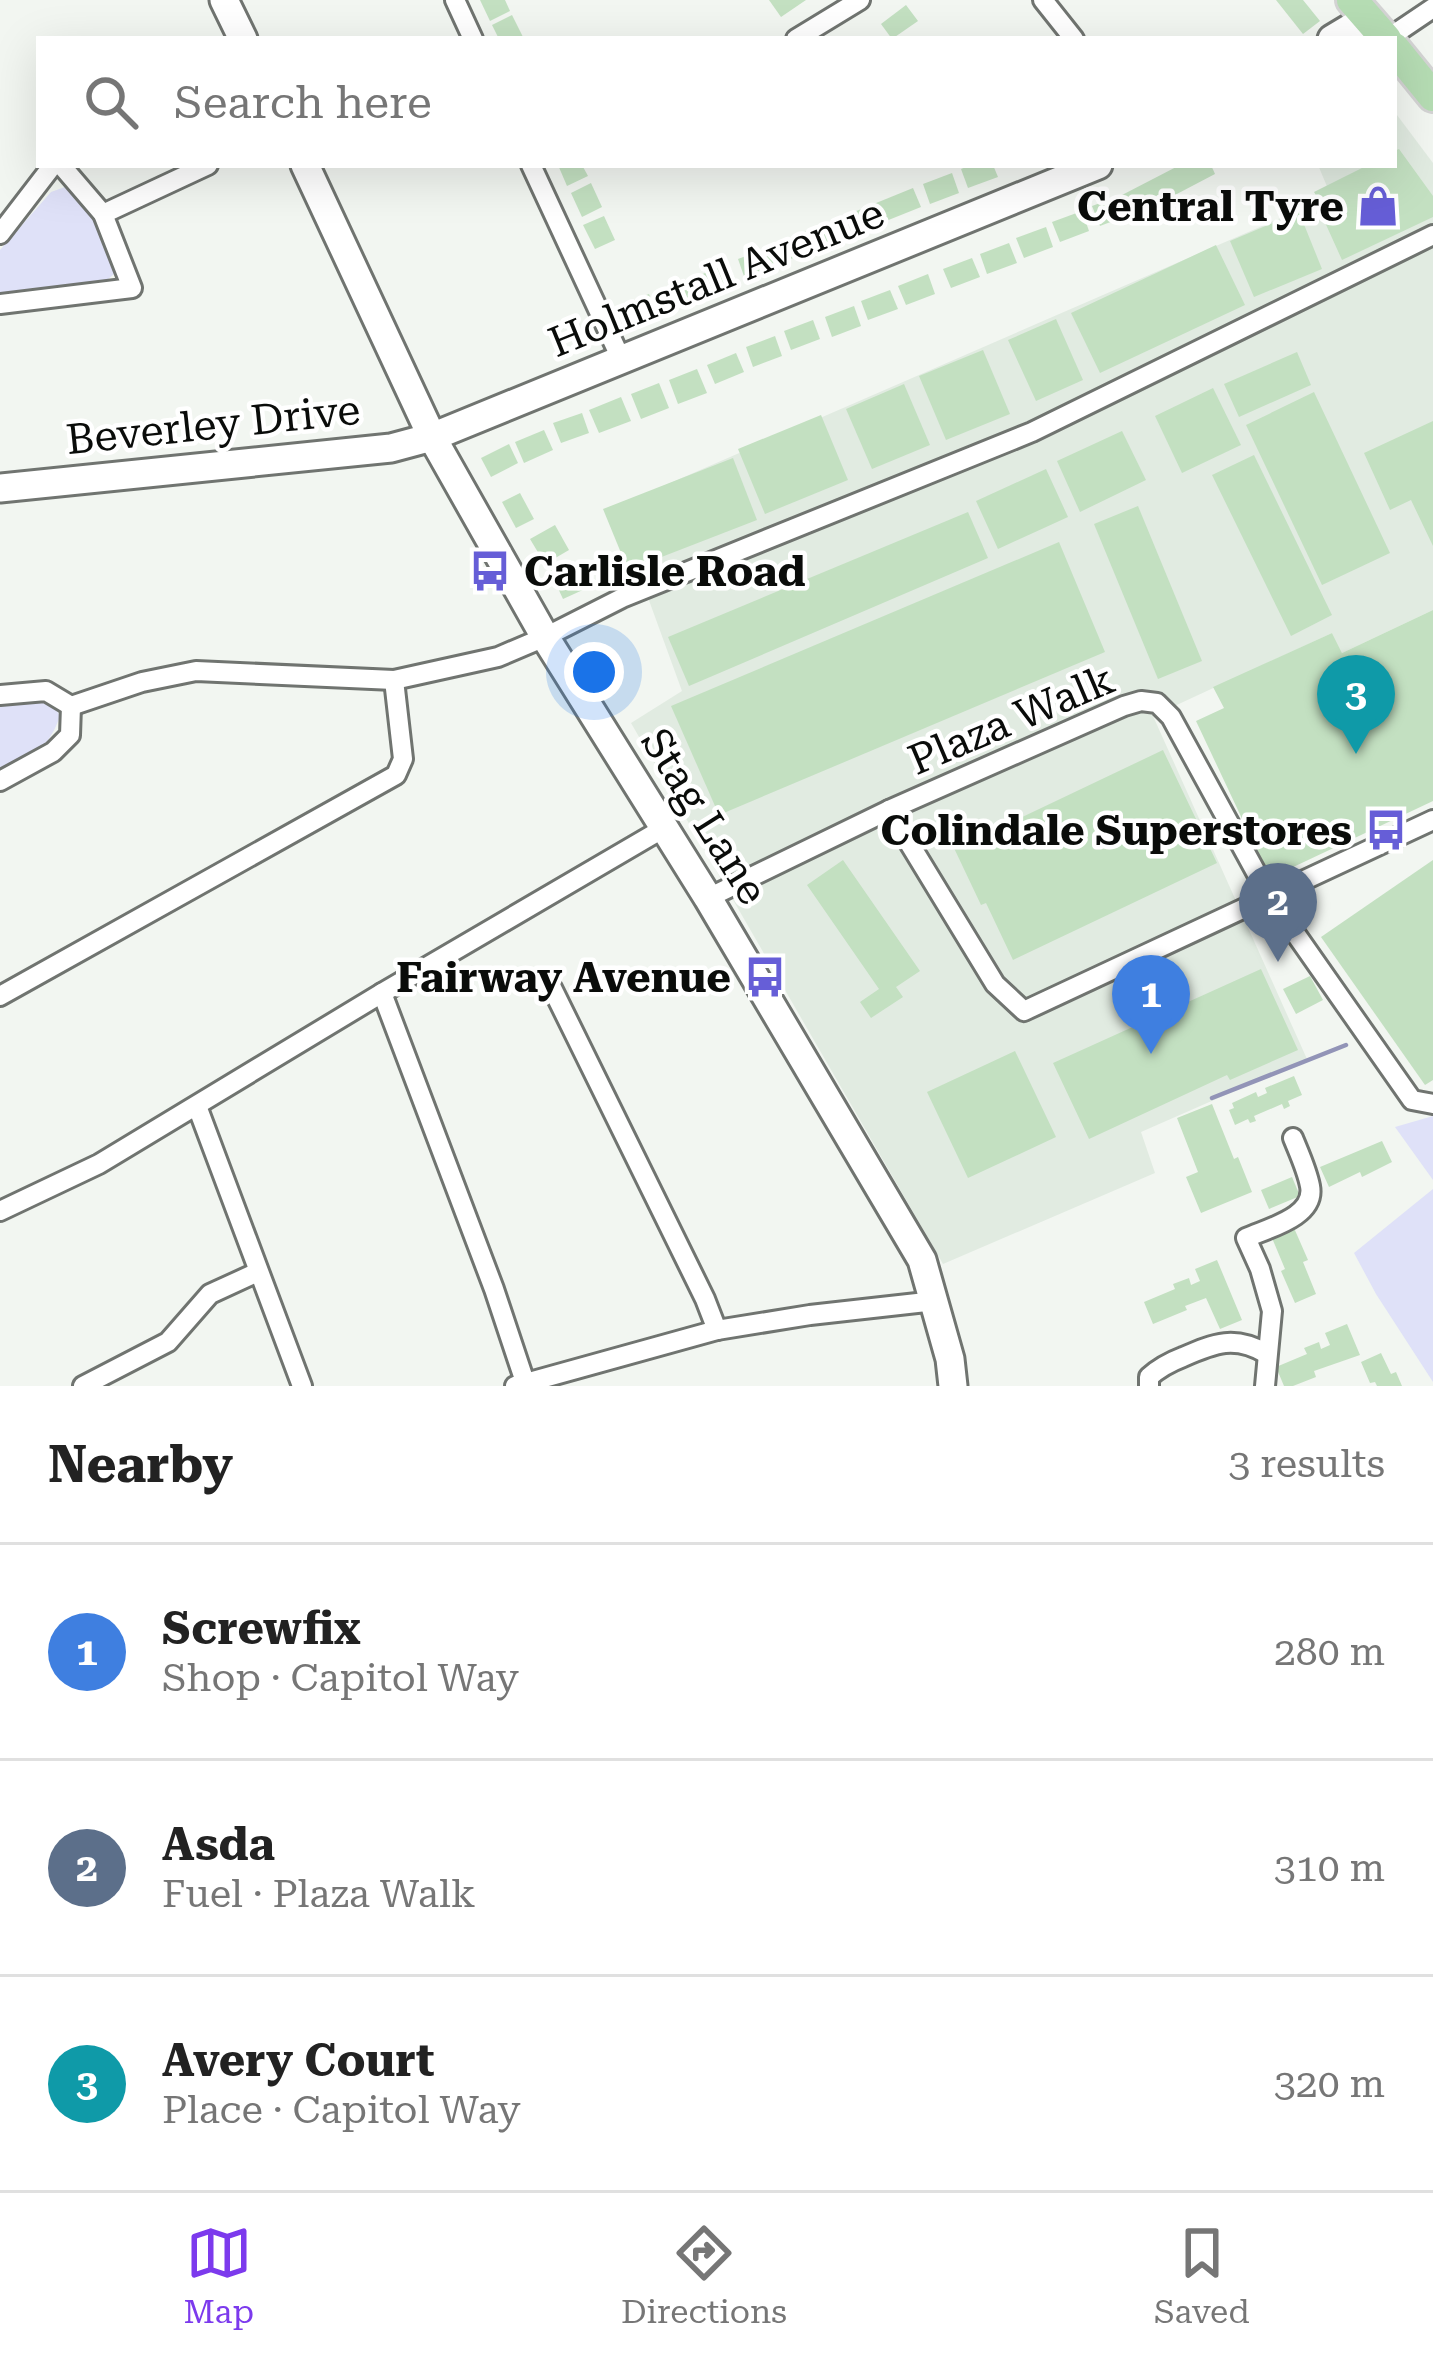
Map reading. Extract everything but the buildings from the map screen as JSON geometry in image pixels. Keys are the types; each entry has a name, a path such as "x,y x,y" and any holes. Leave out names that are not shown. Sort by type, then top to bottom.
{"main road":[{"path":"1397,52 1433,96"}],"street":[{"path":"224,0 242,36"},
{"path":"455,0 472,36"},
{"path":"801,36 860,0"},
{"path":"1043,0 1072,36"},
{"path":"1339,36 1433,8"},
{"path":"0,234 55,168"},
{"path":"0,304 132,288 103,214 60,168"},
{"path":"103,214 202,168"},
{"name":"Stag Lane","path":"305,168 433,437 545,638 708,898 922,1260 953,1386"},
{"path":"532,168 622,361"},
{"name":"Holmstall Avenue","path":"433,437 1090,168"},
{"path":"0,695 46,692 71,706 142,682 196,671 394,680 498,657 622,598 1032,432 1433,236"},
{"name":"Beverley Drive","path":"0,488 391,448 433,437"},
{"path":"0,996 396,775 403,759 394,680"},
{"name":"Plaza Walk","path":"708,898 889,810 1124,706 1149,701 1162,706 1171,717 1269,896 1412,1100 1433,1105"},
{"path":"0,781 53,752 70,735 71,706"},
{"path":"889,810 995,984 1024,1011 1433,820"},
{"path":"0,1211 99,1164 664,829"},
{"path":"552,988 717,1330"},
{"path":"382,993 494,1288 520,1384 717,1330 935,1301"},
{"path":"197,1106 302,1386"},
{"path":"1265,1386 1272,1311 1246,1238 1294,1216 1310,1198 1311,1188 1293,1138"},
{"path":"82,1386 169,1342 210,1294 258,1272"},
{"path":"1149,1386 1149,1376 1160,1367 1219,1342 1253,1346 1267,1354"}],"shaded area":[{"path":"1397,115 1433,163 1433,610 1342,653 1332,633 1153,716 1307,1059 1141,1132 1155,1173 943,1264 631,723 682,691 615,507 1331,196 1319,168 1397,168"},
{"path":"65,187 76,190 102,232 114,274 100,286 0,296 0,250 51,192"},
{"path":"37,697 52,702 60,716 55,728 38,751 0,771 0,703"},
{"path":"1433,1116 1433,1180 1395,1127"},
{"path":"1433,1189 1433,1382 1354,1253"}],"waterway":[{"path":"1212,1098 1346,1045"}],"place":[{"name":"Central Tyre","path":"1378,206"},
{"name":"Carlisle Road","path":"490,571"},
{"name":"Avery Court","path":"1356,754"},
{"name":"Colindale Superstores","path":"1386,830"},
{"name":"Asda","path":"1278,962"},
{"name":"Fairway Avenue","path":"765,977"},
{"name":"Screwfix","path":"1151,1054"}]}
